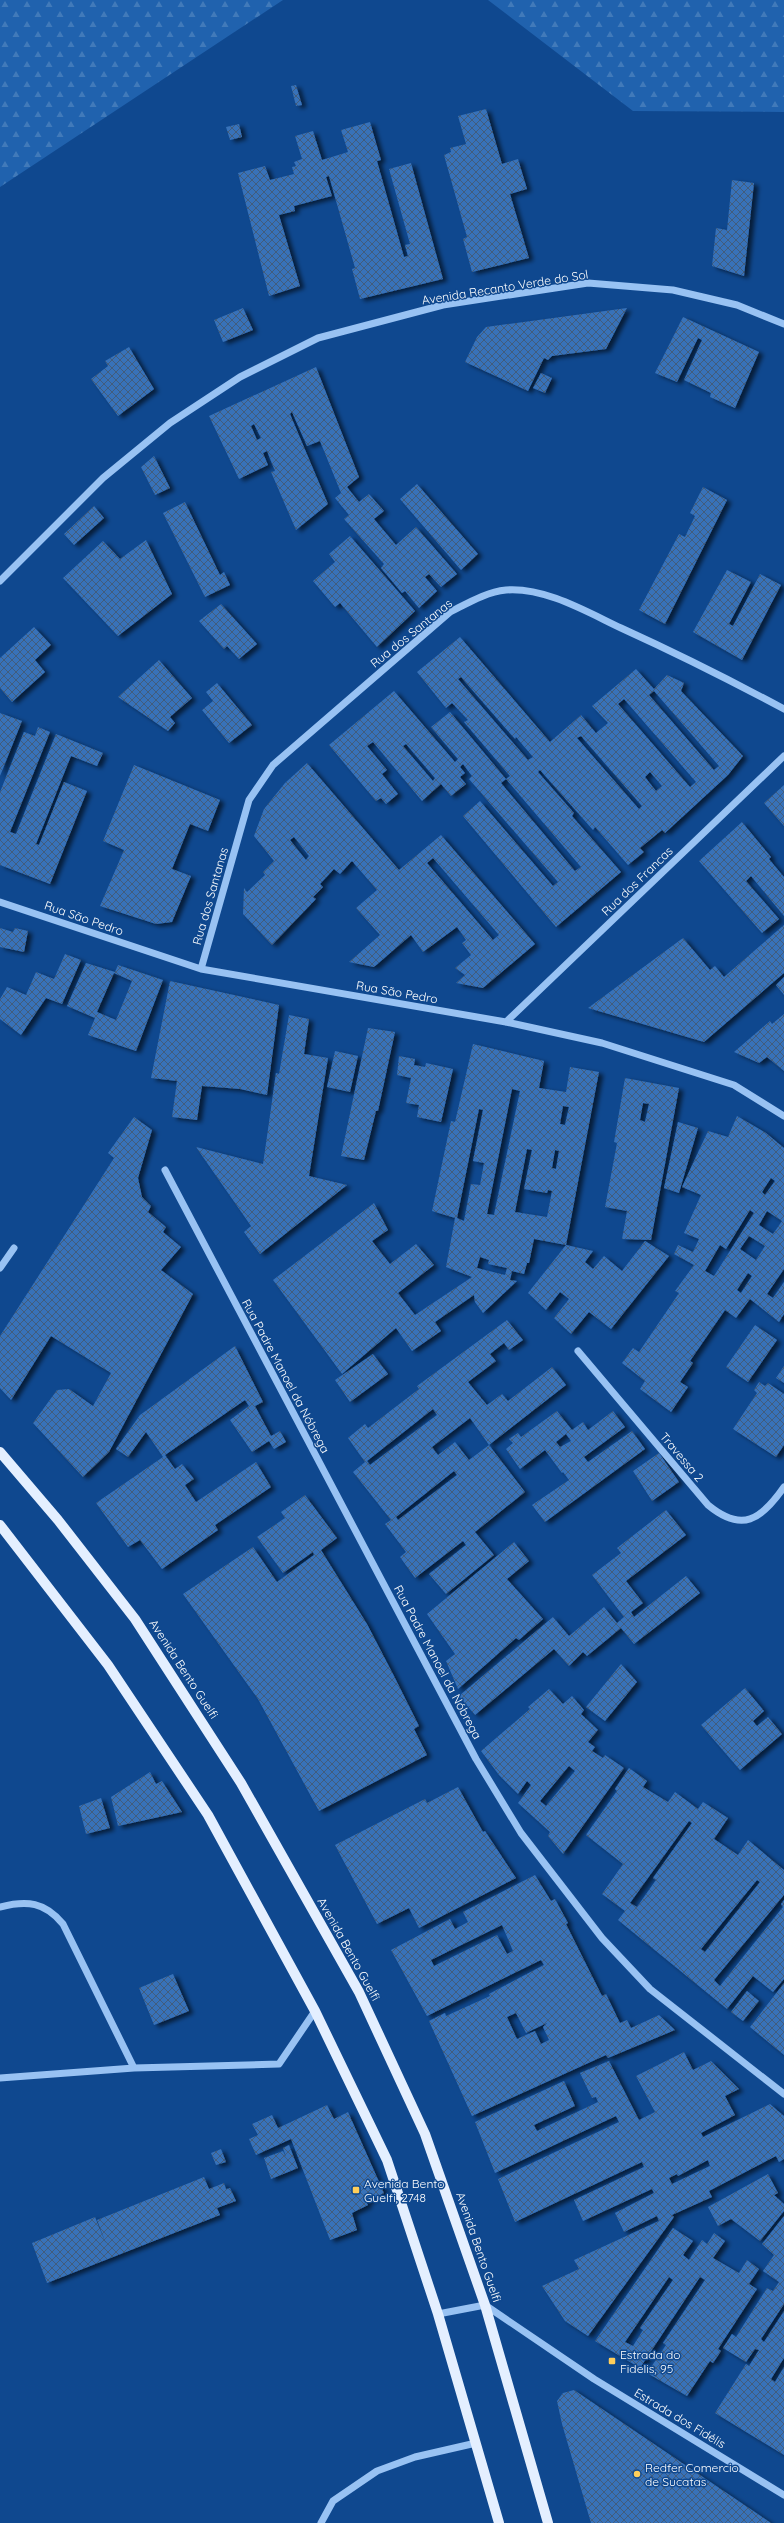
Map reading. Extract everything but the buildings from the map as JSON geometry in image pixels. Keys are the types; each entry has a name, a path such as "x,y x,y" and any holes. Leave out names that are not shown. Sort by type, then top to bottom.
{"main road":[{"name":"Avenida Bento Guelfi","path":"0,1452 58,1520 135,1619 241,1783 359,1992 425,2134 485,2305 548,2523"},
{"path":"0,1525 108,1665 208,1815 315,2011 387,2160 438,2314 499,2523"}],"street":[{"name":"Avenida Recanto Verde do Sol","path":"0,581 103,478 170,423 240,377 318,338 443,306 588,283 673,290 737,305 784,324"},
{"name":"Rua dos Santanas","path":"201,969 249,800 273,765 450,612 483,595 507,590 539,594 576,607 701,664 784,709"},
{"name":"Rua dos Francas","path":"506,1022 784,756"},
{"name":"Rua São Pedro","path":"0,902 201,969 506,1022 602,1043 676,1065 734,1085 784,1116"},
{"name":"Rua Padre Manoel da Nóbrega","path":"165,1170 476,1758 521,1833 602,1938 650,1989 784,2094"},
{"path":"0,1268 14,1248"},
{"name":"Travessa 2","path":"578,1351 708,1505 720,1516 732,1521 745,1521 762,1514 784,1487"},
{"path":"0,1907 12,1904 39,1905 53,1911 63,1924 134,2068"},
{"path":"0,2078 134,2068 279,2064 315,2011"},
{"path":"438,2314 485,2305"},
{"name":"Estrada dos Fidélis","path":"485,2305 594,2378 784,2495"},
{"path":"321,2523 332,2501 377,2471 415,2457 476,2443"}],"green space":[{"path":"0,0 283,0 0,187"},
{"path":"488,0 784,0 784,112 633,111"}],"place":[{"name":"Avenida Bento Guelfi, 2748","path":"356,2190"},
{"name":"Estrada do Fidelis, 95","path":"612,2361"},
{"name":"Redfer Comercio de Sucatas","path":"637,2474"}]}
